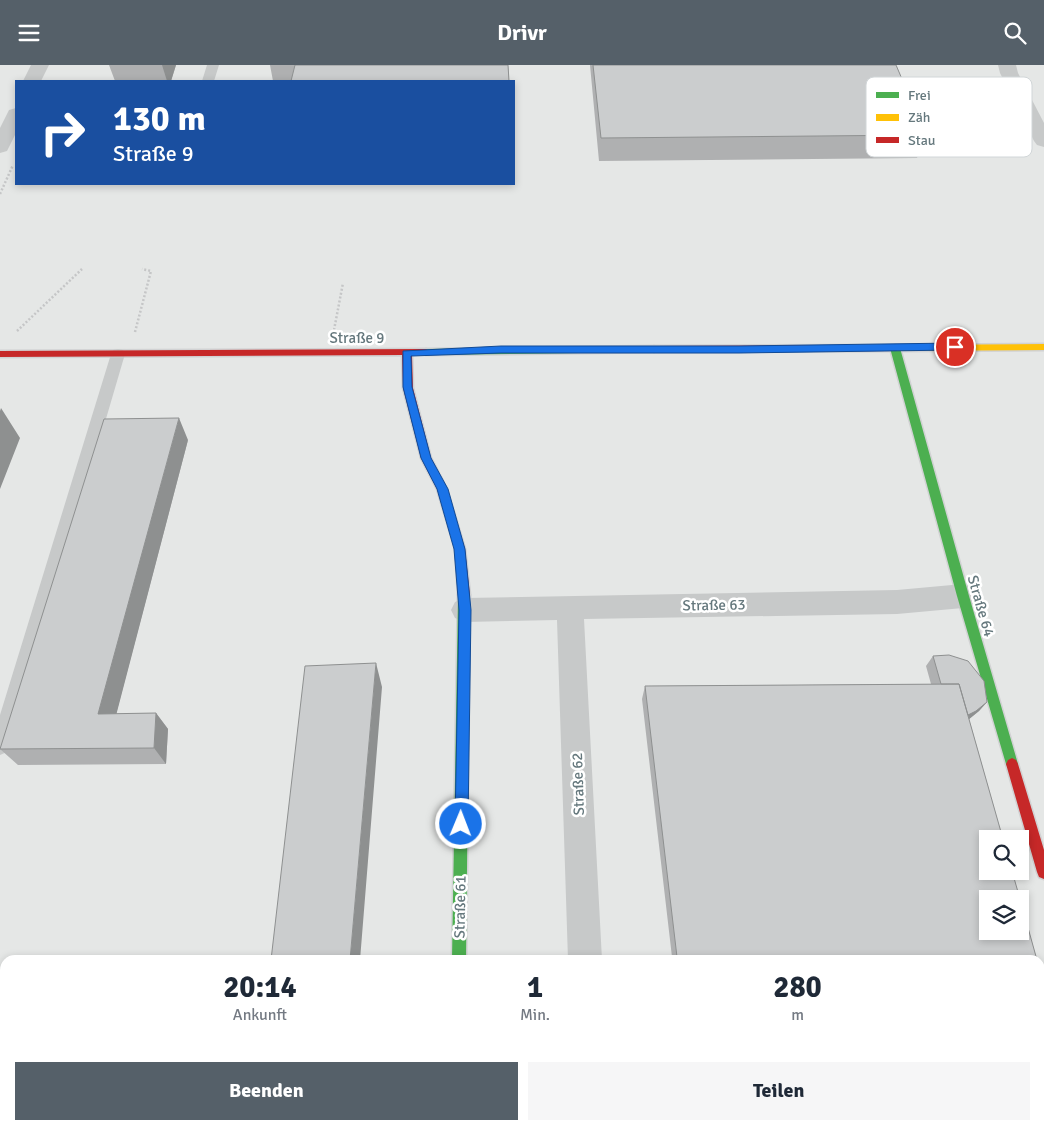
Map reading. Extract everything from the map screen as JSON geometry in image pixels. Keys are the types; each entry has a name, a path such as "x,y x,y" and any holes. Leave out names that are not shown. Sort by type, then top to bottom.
{"street":[{"path":"32,80 40,65"},
{"path":"0,147 15,116"},
{"path":"1032,118 1044,141"},
{"name":"Straße 9","path":"0,354 407,353 501,349 1044,347"},
{"name":"Straße 64","path":"895,348 963,596 1044,871"},
{"name":"Straße 61","path":"407,353 408,387 426,458 442,489 460,549 465,610 459,955"},
{"name":"Straße 63","path":"465,610 897,602 963,596"},
{"name":"Straße 62","path":"570,607 585,955"}],"lane":[{"path":"208,80 213,65"},
{"path":"0,746 123,354"}],"path":[{"path":"0,194 15,160"},
{"path":"14,334 82,269"},
{"path":"123,354 151,271 142,269"},
{"path":"330,352 343,283"}],"shaded area":[{"path":"0,65 1044,65 1044,955 0,955"}],"building":[{"path":"295,65 508,65 509,80 291,80"},
{"path":"593,65 896,65 901,77 866,77 866,136 601,138"},
{"path":"179,418 98,714 156,713 154,748 0,749 104,419"},
{"path":"949,655 968,661 984,681 987,702 968,715 959,684 941,684 933,656"},
{"path":"376,663 350,955 272,955 305,666"},
{"path":"959,684 1000,830 979,830 979,880 1015,880 1017,890 979,890 979,940 1029,940 1029,931 1036,955 677,955 645,686"}],"traffic: fast":[{"path":"895,348 963,596 1012,764"},
{"path":"426,352 654,349"},
{"path":"459,955 464,595"}],"traffic: slow":[{"path":"896,348 1044,347"}],"traffic: jam":[{"path":"654,349 896,348"},
{"path":"0,354 426,352"},
{"path":"407,353 408,388 426,458 442,489 460,549 464,595"},
{"path":"1012,764 1044,872"}],"route":[{"path":"461,824 465,610 460,549 442,489 426,458 408,387 407,353 501,349 955,347"}]}
